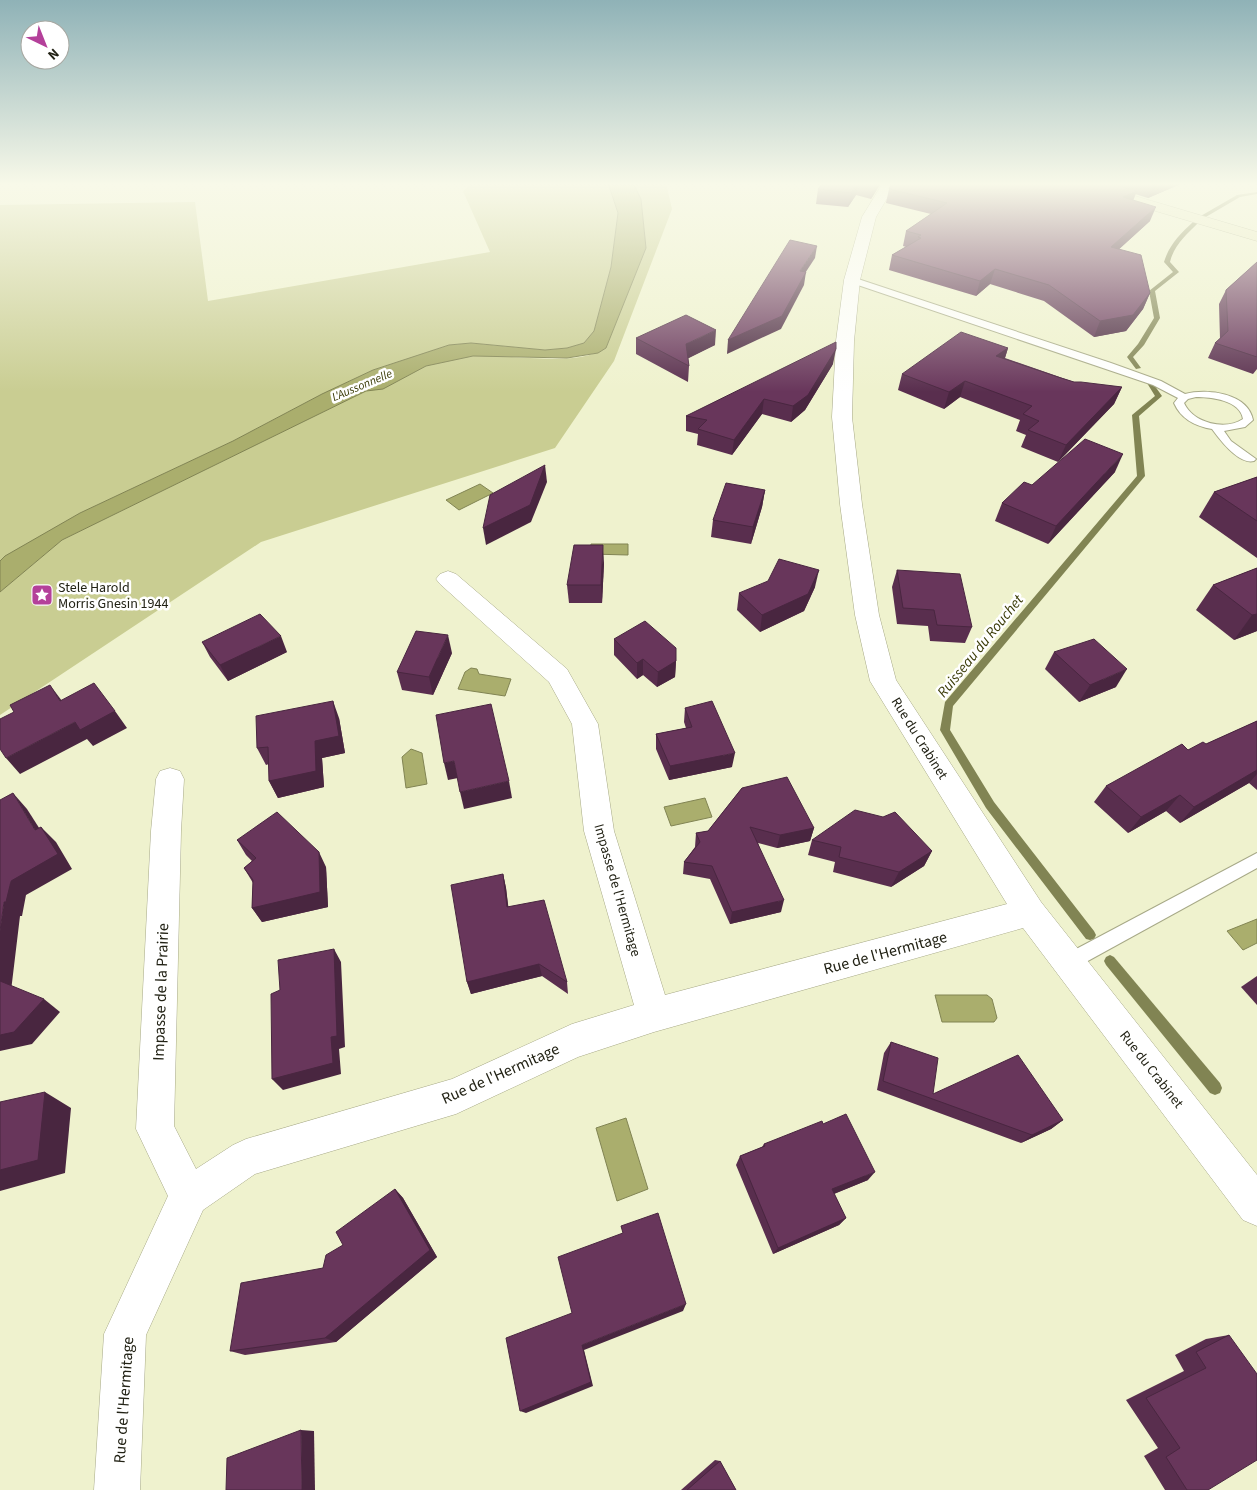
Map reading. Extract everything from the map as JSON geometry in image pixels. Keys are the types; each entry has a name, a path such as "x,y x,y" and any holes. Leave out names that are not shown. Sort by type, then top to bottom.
{"street":[{"name":"Rue du Crabinet","path":"859,253 852,280 845,341 842,416 851,504 867,615 883,681 1030,912 1252,1191"},
{"name":"Impasse de l'Hermitage","path":"448,579 558,676 585,724 599,831 654,1015"},
{"name":"Impasse de la Prairie","path":"170,779 166,831 155,1129 189,1196"},
{"name":"Rue de l'Hermitage","path":"117,1490 125,1334 189,1196 246,1158 456,1096 572,1041 654,1015 1030,912"}],"lane":[{"path":"852,280 1108,365 1157,383 1184,397"},
{"path":"1196,394 1217,396 1237,404 1248,414 1248,420 1237,427 1216,427 1193,420 1180,409 1179,403 1184,397 1196,394"},
{"path":"1216,427 1227,442 1250,459"},
{"path":"1069,962 1257,860"}],"shaded area":[{"path":"0,253 202,253 208,301 487,253 613,253 611,267 594,331 584,343 567,348 545,350 471,343 449,345 373,370 322,394 233,441 80,513 0,561"},
{"path":"644,253 655,253 614,361 555,448 261,542 0,715 0,592 62,540 366,391 384,387 430,364 469,356 560,359 593,354 606,348"}],"water":[{"name":"L'Aussonnelle","path":"613,253 644,253 606,348 598,353 567,358 473,356 426,366 383,389 366,391 62,540 0,592 0,561 5,556 80,513 233,441 322,394 373,370 449,345 471,343 545,350 567,348 584,343 594,331 611,267"},
{"path":"480,484 493,493 459,510 446,500"},
{"path":"591,544 628,544 628,555 590,554"},
{"path":"471,668 477,669 479,674 511,679 505,696 458,689 465,672"},
{"path":"411,749 422,753 427,784 406,788 402,757"},
{"path":"705,798 712,817 671,826 664,807"},
{"path":"1257,919 1257,943 1243,950 1227,931"},
{"path":"935,995 987,995 992,999 997,1018 994,1022 942,1022"},
{"path":"626,1118 648,1189 617,1201 596,1128"}],"building":[{"path":"782,253 813,253 800,271 806,272 782,316 728,340"},
{"path":"896,253 1132,253 1141,255 1150,293 1133,315 1100,321 1049,285 995,269 980,281 892,255"},
{"path":"1257,262 1257,357 1215,343 1228,331 1226,290"},
{"path":"686,315 716,330 686,344 689,366 636,338"},
{"path":"961,332 1008,348 996,356 1074,382 1122,387 1066,445 1028,430 1039,421 1023,414 1032,406 965,381 949,392 902,374"},
{"path":"836,342 836,349 808,395 793,406 764,399 734,440 698,429 707,420 686,416"},
{"path":"1085,439 1123,454 1056,526 1002,503 1024,482 1032,485"},
{"path":"545,465 530,505 483,528 490,495"},
{"path":"1257,477 1257,521 1214,492"},
{"path":"726,483 765,490 753,527 713,520"},
{"path":"574,545 603,545 601,585 567,585"},
{"path":"779,559 819,570 808,594 762,615 739,593 768,581"},
{"path":"1257,568 1257,614 1252,615 1213,585"},
{"path":"897,570 960,574 972,627 937,625 934,610 903,608"},
{"path":"260,614 281,636 220,665 202,642"},
{"path":"645,621 676,648 676,661 658,672 643,659 637,663 614,639"},
{"path":"416,631 448,635 429,677 397,672"},
{"path":"1094,639 1127,669 1090,685 1054,652"},
{"path":"94,683 115,711 80,730 75,722 6,758 0,749 0,719 14,712 10,705 50,685 60,701"},
{"path":"333,701 339,736 315,741 316,771 269,781 268,747 257,748 256,716"},
{"path":"712,701 735,753 670,766 656,734 692,727 685,708"},
{"path":"491,704 509,781 460,792 454,761 444,763 436,715"},
{"path":"1257,721 1257,770 1194,807 1180,795 1141,817 1106,786 1182,744 1188,750 1203,742 1206,744"},
{"path":"787,777 814,828 780,835 750,827 784,900 732,912 712,866 684,862 700,842 696,833 708,831 742,788"},
{"path":"13,793 35,830 41,827 58,854 11,881 6,902 4,902 0,931 0,800"},
{"path":"855,810 883,817 895,812 932,851 899,872 839,857 841,847 812,840"},
{"path":"277,812 319,852 320,892 252,908 253,880 244,868 256,858 237,840"},
{"path":"503,874 507,907 544,900 567,982 539,964 467,982 451,885"},
{"path":"334,949 337,1036 331,1037 333,1063 272,1079 271,994 280,990 278,960"},
{"path":"0,981 44,999 14,1032 0,1035"},
{"path":"891,1042 938,1058 933,1094 1018,1055 1063,1120 1032,1135 883,1081"},
{"path":"45,1092 38,1160 0,1170 0,1102"},
{"path":"846,1114 875,1172 832,1189 846,1218 778,1248 740,1156 765,1146 764,1144 822,1121 823,1124"},
{"path":"395,1189 430,1250 325,1338 230,1351 241,1283 323,1268 326,1255 343,1245 336,1232"},
{"path":"658,1213 686,1304 582,1345 591,1382 520,1411 506,1338 572,1313 558,1257 623,1233 621,1226"},
{"path":"1229,1335 1257,1374 1257,1460 1208,1490 1187,1490 1166,1457 1180,1448 1146,1398 1206,1368 1196,1352"},
{"path":"301,1430 302,1490 226,1490 227,1458"},
{"path":"720,1461 736,1490 687,1490"}],"waterway":[{"name":"Ruisseau du Rouchet","path":"1138,368 1130,357 1141,345 1157,318 1152,291 1176,272 1167,262 1170,253"},
{"name":"Ruisseau du Rouchet","path":"1090,935 990,805 945,730 948,705 1141,476 1135,415 1159,396 1150,383"},
{"name":"Ruisseau du Rouchet","path":"1110,961 1215,1088"}],"place":[{"name":"Stele Harold Morris Gnesin 1944","path":"42,595"}]}
